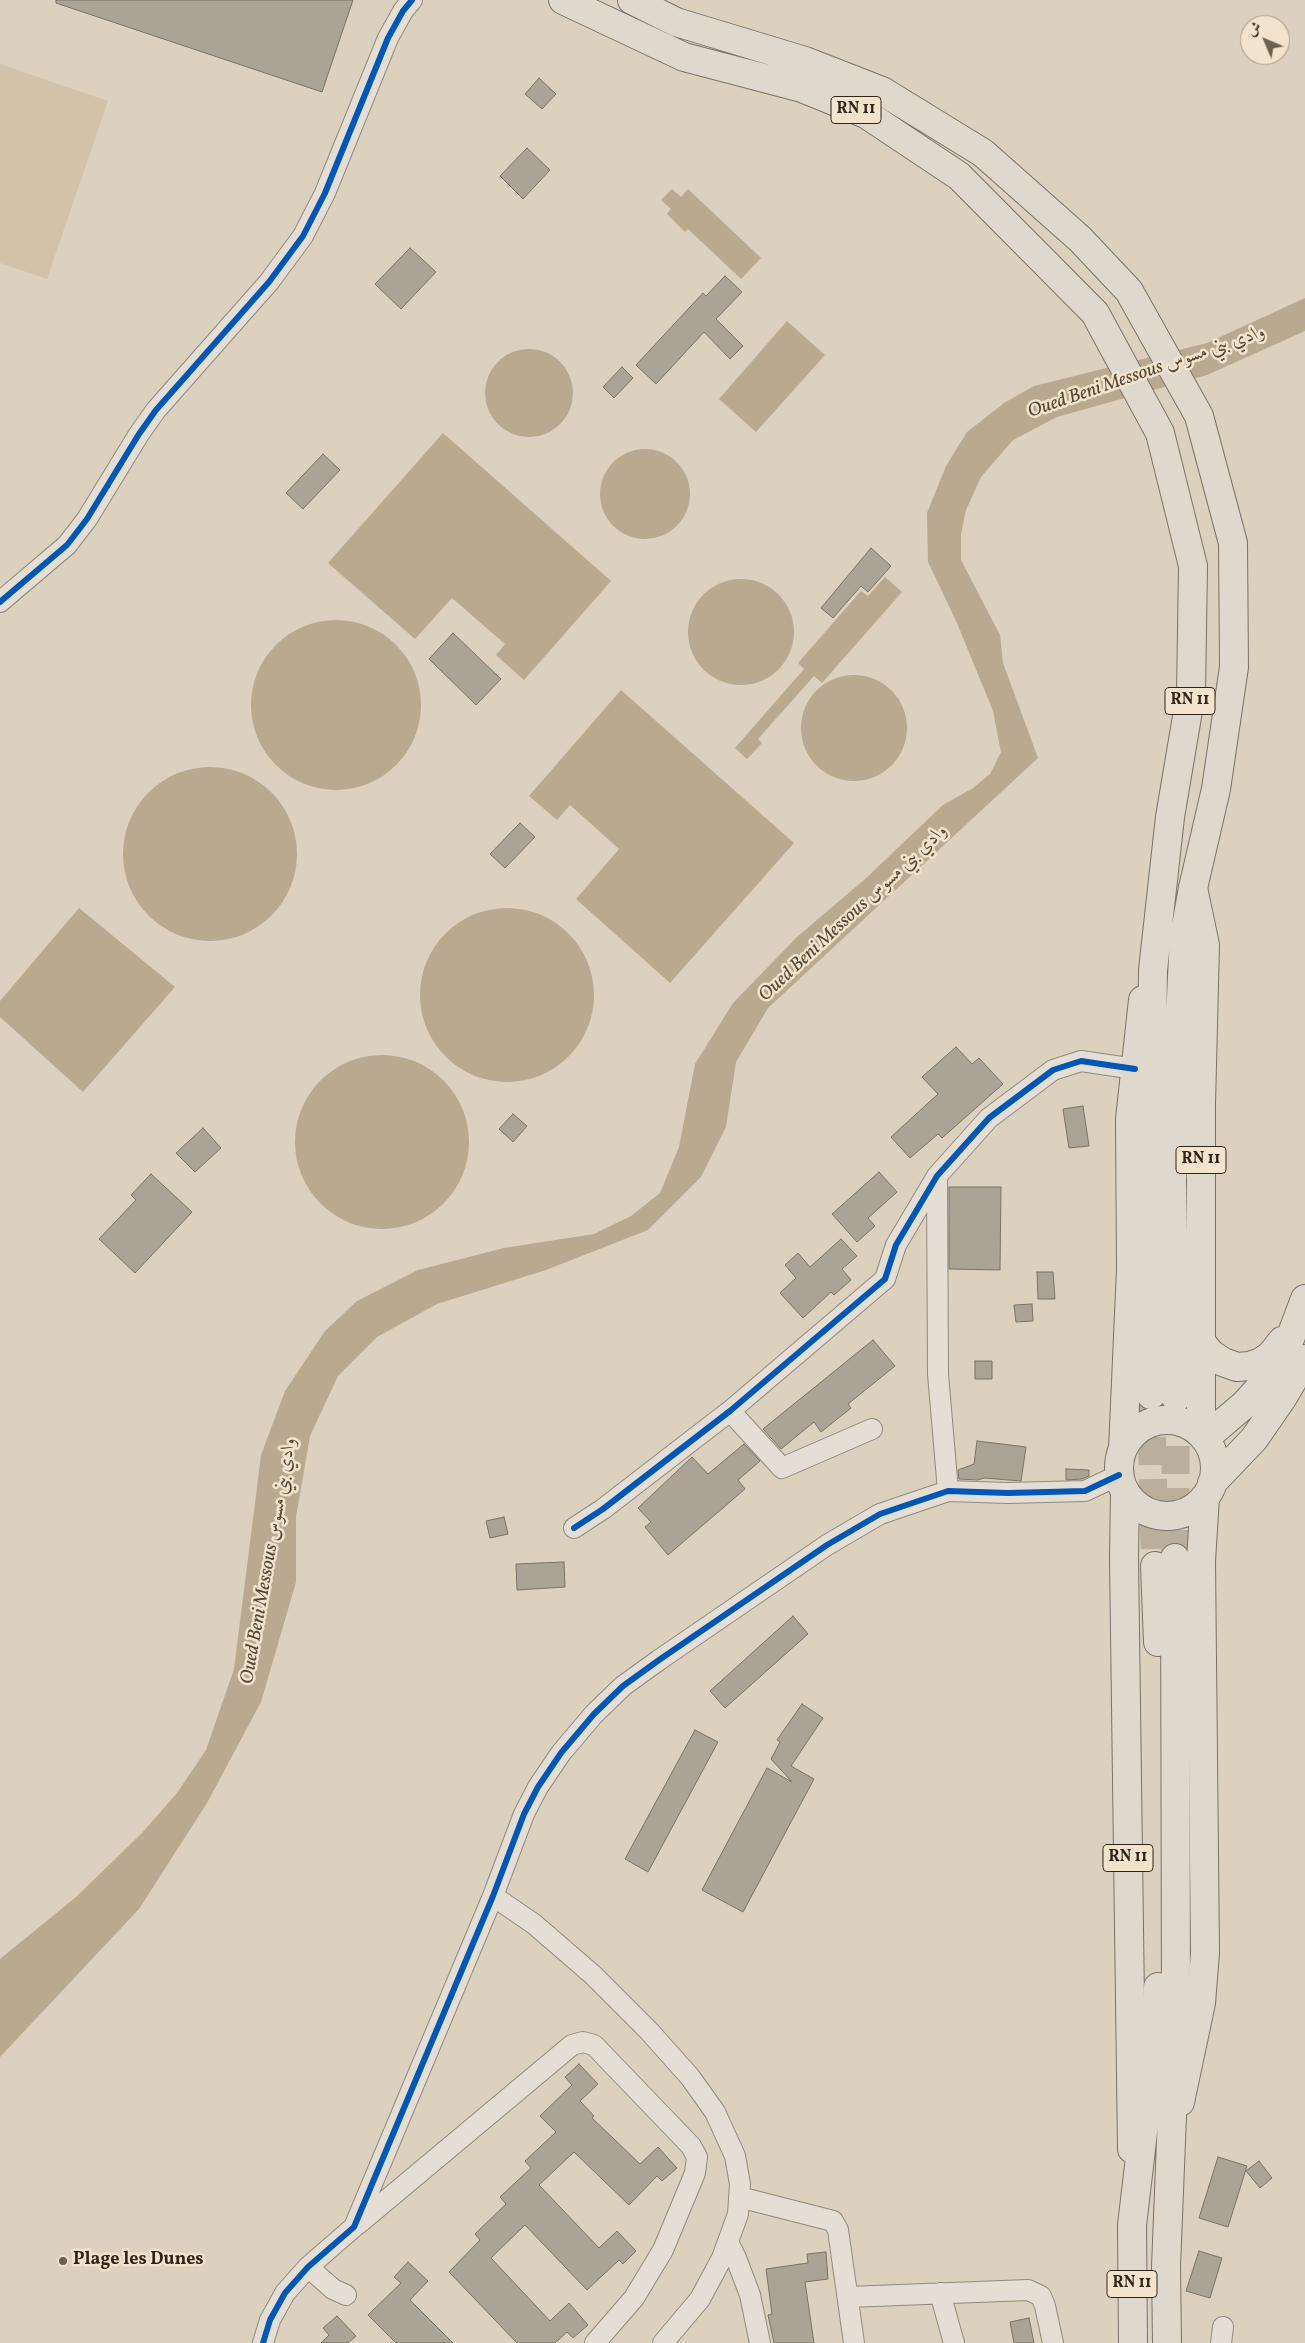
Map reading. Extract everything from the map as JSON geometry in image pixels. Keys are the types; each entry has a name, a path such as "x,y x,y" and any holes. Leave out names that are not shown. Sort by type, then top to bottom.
{"main road":[{"name":"RN 11","path":"563,0 684,57 802,88 866,114 959,176 1095,313 1160,433 1193,566 1191,693 1170,817 1153,970 1150,1187 1164,1397 1184,937 1193,888 1216,789 1234,667 1233,543 1199,416 1129,291 1080,239 983,153 882,91 804,62 676,22 632,0"},
{"name":"RN 11","path":"1193,888 1205,945 1201,1104 1203,1436"},
{"name":"RN 11","path":"1123,1449 1131,1269 1130,1119 1142,1005 1153,970"},
{"path":"1202,1343 1211,1354 1223,1362 1237,1367 1249,1366 1261,1362 1271,1355 1301,1311"},
{"path":"1203,1436 1244,1404 1267,1380 1285,1352 1301,1311"},
{"path":"1208,1490 1215,1468 1212,1452 1203,1436 1188,1424 1174,1420 1158,1420 1143,1426 1131,1436 1123,1449 1119,1462 1122,1483 1134,1503 1148,1512 1163,1516 1178,1514 1193,1508 1258,1433 1288,1390 1305,1359"},
{"name":"RN 11","path":"1122,1483 1133,2343"},
{"name":"RN 11","path":"1169,2147 1201,2003 1205,1952 1200,1561 1208,1490"},
{"name":"RN 11","path":"1132,2225 1157,2014 1163,1764 1165,1562 1176,2015 1169,2147 1166,2267 1167,2343"}],"street":[{"path":"0,602 67,545 88,519 139,434 156,410 269,282 302,236 325,193 388,38 403,11 412,0"},
{"path":"574,1528 602,1509 730,1411 885,1280 896,1245 937,1176 989,1118 1053,1070 1081,1061 1135,1069"},
{"path":"937,1176 938,1374 948,1492"},
{"path":"730,1411 782,1468 872,1429"},
{"path":"263,2343 270,2320 285,2293 308,2267 354,2227 369,2206 524,1814 538,1787 561,1753 594,1714 623,1686 827,1545 880,1514 948,1492 1008,1494 1085,1491 1122,1483"},
{"path":"493,1896 534,1924 593,1975 649,2031 690,2077 715,2112 735,2156 740,2184 738,2214 722,2258 700,2299 663,2343"},
{"path":"369,2206 572,2045 583,2042 594,2045 691,2146 697,2157 695,2172 663,2250 634,2298 595,2343"},
{"path":"739,2197 833,2221 838,2230 854,2343"},
{"path":"728,2242 750,2295 760,2343"},
{"path":"308,2267 333,2289 346,2295"},
{"path":"848,2297 1028,2290 1041,2296 1053,2343"},
{"path":"940,2293 954,2343"}],"shaded area":[{"path":"0,64 108,101 47,279 0,263"}],"water":[{"path":"672,189 681,197 688,189 761,258 741,279 688,229 685,232 667,214 671,209 661,200"},
{"name":"Oued Beni Messous وادي بني مسوس","path":"1305,298 1305,331 1207,375 1057,417 1013,440 981,477 966,510 961,534 961,560 1000,635 1003,663 1038,758 768,1008 736,1062 726,1127 701,1177 648,1230 546,1270 437,1304 377,1337 338,1376 310,1436 296,1517 296,1582 261,1702 207,1803 139,1909 0,2057 0,1959 76,1897 142,1833 177,1793 206,1750 234,1669 261,1455 285,1391 325,1331 357,1301 418,1270 504,1248 594,1234 631,1216 660,1193 679,1147 695,1064 733,1003 797,937 864,880 943,805 973,788 990,774 1001,752 993,711 957,623 928,562 927,513 946,466 967,432 1004,403 1034,386 1207,343"},
{"path":"787,321 825,355 756,432 719,399"},
{"path":"520,349 538,349 554,356 566,368 573,384 573,402 566,418 554,430 538,437 520,437 504,430 492,418 485,402 485,384 492,368 504,356"},
{"path":"443,433 611,581 524,680 496,655 505,644 452,598 415,639 328,563"},
{"path":"636,449 654,449 670,456 683,469 690,485 690,503 683,519 670,532 654,539 636,539 620,532 607,519 600,503 600,485 607,469 620,456"},
{"path":"885,577 902,592 822,683 814,676 758,739 762,743 747,759 735,748 804,669 798,663 861,591 868,596"},
{"path":"741,579 761,583 778,595 790,612 794,632 790,652 778,669 761,681 741,685 721,681 704,669 692,652 688,632 692,612 704,595 721,583"},
{"path":"336,620 361,624 376,630 390,639 402,651 411,665 417,680 421,705 417,730 411,745 402,759 390,771 376,780 361,786 336,790 311,786 296,780 282,771 270,759 261,745 255,730 251,705 255,680 261,665 270,651 282,639 296,630 311,624"},
{"path":"854,675 874,679 891,691 903,708 907,728 903,748 891,765 874,777 854,781 834,777 817,765 805,748 801,728 805,708 817,691 834,679"},
{"path":"621,690 794,843 670,983 576,899 619,849 570,805 557,820 529,796"},
{"path":"210,767 227,769 251,777 277,799 287,813 293,829 297,854 295,871 287,895 265,921 251,931 235,937 210,941 193,939 169,931 143,909 133,895 127,879 123,854 125,837 133,813 155,787 169,777 185,771"},
{"path":"79,908 175,987 83,1092 0,1017 0,1001"},
{"path":"507,908 524,910 548,918 574,940 584,954 590,970 594,995 592,1012 584,1036 562,1062 548,1072 532,1078 507,1082 490,1080 466,1072 440,1050 430,1036 424,1020 420,995 422,978 430,954 452,928 466,918 482,912"},
{"path":"382,1055 399,1057 423,1065 449,1087 459,1101 465,1117 469,1142 467,1159 459,1183 437,1209 423,1219 407,1225 382,1229 365,1227 341,1219 315,1197 305,1183 299,1167 295,1142 297,1125 305,1101 327,1075 341,1065 357,1059"}],"building":[{"path":"56,0 353,0 322,92 56,3"},
{"path":"539,78 556,94 542,109 525,94"},
{"path":"527,148 550,170 523,199 500,176"},
{"path":"410,248 436,272 401,309 375,284"},
{"path":"725,276 742,292 716,319 743,346 730,359 704,332 656,384 636,365 703,293 706,296"},
{"path":"622,367 633,378 614,398 603,387"},
{"path":"323,454 340,470 303,509 286,493"},
{"path":"871,548 891,566 868,592 861,586 833,618 821,608"},
{"path":"453,633 501,679 476,705 429,659"},
{"path":"520,823 535,837 505,868 490,854"},
{"path":"956,1047 972,1064 979,1058 1003,1084 942,1138 938,1134 910,1158 891,1137 938,1094 922,1077"},
{"path":"1083,1106 1089,1146 1069,1148 1063,1109"},
{"path":"513,1114 527,1126 513,1142 499,1129"},
{"path":"203,1128 221,1148 195,1172 176,1153"},
{"path":"879,1172 897,1192 868,1218 875,1226 857,1242 832,1214"},
{"path":"151,1174 192,1212 135,1273 99,1239 136,1200 131,1195"},
{"path":"949,1187 1001,1187 1000,1270 949,1269"},
{"path":"841,1239 857,1256 842,1269 851,1280 834,1295 831,1292 803,1318 780,1293 796,1278 785,1265 798,1253 810,1267"},
{"path":"1037,1272 1053,1272 1055,1299 1038,1299"},
{"path":"1032,1304 1033,1321 1016,1322 1014,1305"},
{"path":"873,1340 895,1366 848,1404 851,1408 821,1432 814,1422 781,1449 763,1429"},
{"path":"975,1361 992,1361 992,1379 975,1379"},
{"path":"977,1441 1026,1447 1021,1481 984,1478 978,1480 959,1479 958,1470 974,1464"},
{"path":"744,1444 760,1461 738,1480 745,1489 668,1555 645,1527 651,1522 638,1508 692,1457 708,1474"},
{"path":"1066,1469 1089,1470 1089,1476 1082,1479 1066,1480"},
{"path":"504,1517 508,1534 490,1538 486,1521"},
{"path":"564,1562 565,1587 517,1590 516,1564"},
{"path":"793,1616 808,1634 725,1708 710,1691"},
{"path":"802,1704 823,1718 791,1766 814,1779 743,1912 702,1890 767,1768 792,1782 771,1759 780,1742 777,1740"},
{"path":"695,1730 718,1742 648,1872 625,1859"},
{"path":"579,2064 598,2084 580,2101 594,2116 592,2118 640,2164 658,2147 677,2168 662,2181 657,2176 629,2205 574,2152 539,2185 599,2248 617,2231 636,2251 623,2264 619,2260 587,2290 525,2225 491,2258 550,2321 569,2303 588,2325 573,2338 567,2332 555,2343 517,2343 449,2272 480,2240 475,2234 506,2204 500,2197 531,2168 525,2161 556,2132 540,2116 572,2085 565,2077"},
{"path":"1218,2157 1247,2166 1228,2227 1199,2218"},
{"path":"1259,2161 1272,2178 1260,2188 1246,2171"},
{"path":"1199,2251 1222,2258 1210,2298 1186,2291"},
{"path":"826,2252 828,2279 805,2282 814,2343 774,2343 768,2315 772,2314 766,2269 808,2263 807,2254"},
{"path":"408,2262 428,2281 410,2300 453,2343 396,2343 368,2315 401,2283 394,2277"},
{"path":"337,2316 356,2336 348,2343 321,2343 329,2335 323,2328"},
{"path":"1029,2318 1034,2343 1014,2343 1010,2322"}],"tunnel":[{"path":"1151,1395 1155,1566"},
{"path":"1175,1558 1176,1398"}],"cycle path":[{"path":"0,602 67,545 87,519 139,434 156,410 269,282 303,236 325,193 388,38 403,11 412,0"},
{"path":"574,1528 603,1509 730,1411 885,1279 896,1245 937,1176 989,1118 1053,1070 1081,1061 1135,1069"},
{"path":"263,2343 270,2320 285,2293 308,2267 354,2227 493,1896 524,1814 538,1787 561,1753 594,1714 623,1686 659,1660 827,1545 880,1514 948,1491 1008,1493 1085,1491 1119,1475"}],"place":[{"name":"Plage les Dunes","path":"63,2261"}]}
